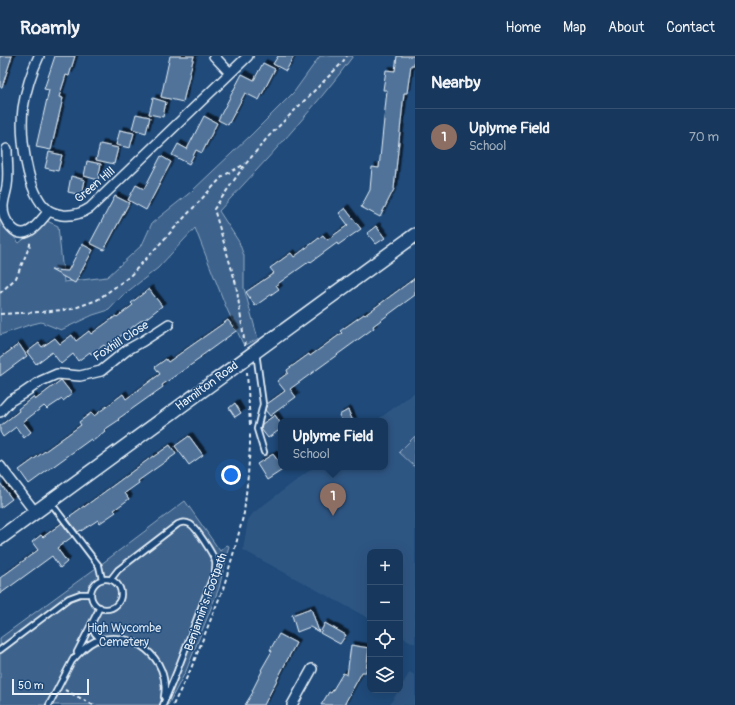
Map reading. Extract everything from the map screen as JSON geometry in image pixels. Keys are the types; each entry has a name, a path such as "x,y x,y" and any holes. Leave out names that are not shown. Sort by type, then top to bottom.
{"street":[{"path":"7,149 8,180 3,212 10,226 15,231 24,234 39,223 49,211 42,204 36,194 29,175 23,135 23,110 28,82 39,56"},
{"path":"214,56 230,73"},
{"name":"Green Hill","path":"49,211 59,214 76,215 90,208 248,56"},
{"name":"Hamilton Road","path":"0,538 415,235"},
{"name":"Foxhill Close","path":"0,412 10,401 41,381 57,374 80,376 101,371 127,350 169,324"},
{"path":"0,466 35,512"},
{"path":"292,705 312,669"}],"lane":[{"path":"251,354 263,404 257,429 264,452"},
{"path":"50,502 99,566 102,579"},
{"path":"111,579 118,570 178,524 185,522 192,525 206,544 215,561 215,570 163,705"},
{"path":"102,579 111,579 119,585 122,594 119,603 116,606 107,609 94,603 91,594 92,589 97,581 102,579"},
{"path":"0,650 69,598 80,594 91,594"},
{"path":"49,705 100,607"},
{"path":"92,621 92,630 99,638 103,640"},
{"path":"72,661 81,650 95,642 111,638 128,640 143,646 155,658 163,674 165,689 163,705"},
{"path":"163,674 166,677 169,677 175,674"}],"path":[{"path":"0,314 72,309 97,300 129,277 223,176 246,163 268,137 341,64 347,56"},
{"name":"Benjamin's Footpath","path":"173,705 190,672 223,589 244,513 250,445 251,354 236,284 214,209 246,163"},
{"path":"0,294 16,278 30,245 30,237 28,232"},
{"path":"68,692 93,705"}],"shaded area":[{"path":"415,392 415,644 403,638 403,549 367,549 367,617 243,550 248,520 253,513 310,470 388,470 388,418 380,418"},
{"path":"410,672 415,676 415,705 389,705 397,693 403,693 403,683"}],"green space":[{"path":"320,56 353,56 305,116 219,211 239,242 244,256 244,288 258,339 244,346 226,307 195,228 158,268 122,296 109,310 93,315 61,330 41,322 0,335 0,220 19,243 47,221 58,226 64,282 107,277 142,245 152,223 192,191 294,92"},
{"path":"415,436 415,467 399,452"},
{"name":"High Wycombe Cemetery","path":"185,501 220,551 227,545 229,546 219,588 186,671 168,705 0,705 0,638"}],"building":[{"path":"0,56 12,56 2,87 0,87"},
{"path":"55,56 75,56 69,76 66,75 59,97 63,98 51,150 36,147 49,90 44,89"},
{"path":"170,56 194,56 183,102 161,97"},
{"path":"278,56 294,56 286,71 273,64"},
{"path":"397,56 415,56 414,65 411,65 407,93 404,93 394,189 380,217 361,207 370,190 372,167 379,168 387,90 383,90 386,70 395,71"},
{"path":"263,63 275,69 259,100 245,93 228,125 218,120 242,74 254,80"},
{"path":"153,98 166,102 163,117 149,114"},
{"path":"136,114 150,117 146,133 132,129"},
{"path":"204,116 217,123 202,153 196,150 189,164 172,155 178,144 187,149"},
{"path":"120,130 134,133 130,148 116,145"},
{"path":"100,144 118,148 114,164 96,160"},
{"path":"49,152 62,155 58,171 45,168"},
{"path":"161,156 171,162 146,210 128,200 136,185 144,189"},
{"path":"87,161 101,164 98,180 84,176"},
{"path":"71,176 85,180 82,195 68,192"},
{"path":"115,196 129,203 104,250 90,243"},
{"path":"345,208 361,229 338,245 337,243 276,285 279,289 255,306 246,292 274,273 270,268 291,253 294,257 323,235 327,240 348,225 339,213"},
{"path":"376,226 385,238 376,244 367,233"},
{"path":"82,244 93,250 75,283 51,270 68,271"},
{"path":"415,278 415,295 373,326 374,328 290,389 296,397 270,416 265,410 267,404 285,391 277,381 288,373 287,370 309,354 310,356 342,333 340,331 364,314 365,315"},
{"path":"149,289 162,306 106,347 104,345 91,354 90,352 78,361 73,354 61,364 52,352 36,364 27,352 39,343 42,347 55,338 60,344 72,335 76,341 89,331 91,334 133,305 131,303"},
{"path":"228,320 236,331 162,385 163,387 118,419 119,420 104,430 105,431 93,441 91,439 29,484 19,470 81,425 79,422 91,413 94,416 123,394 126,399 160,374 155,367 166,359 168,362"},
{"path":"19,344 27,356 0,376 0,358"},
{"path":"61,380 72,394 63,401 62,399 47,409 44,406 23,422 31,432 24,438 16,427 3,437 0,432 0,426 19,411 18,409 33,397 35,400"},
{"path":"235,403 241,413 235,417 229,408"},
{"path":"348,410 352,418 340,418 339,415"},
{"path":"275,415 278,420 278,431 268,438 261,429 262,424"},
{"path":"189,436 203,455 189,465 175,446"},
{"path":"170,445 176,454 138,481 139,483 125,493 129,499 114,510 116,512 100,523 98,520 78,532 68,519 70,516"},
{"path":"273,454 278,461 278,470 282,470 267,480 257,464"},
{"path":"0,483 12,499 0,508"},
{"path":"62,523 72,537 57,548 67,562 60,568 52,556 0,594 0,578 38,550 32,542 41,535 43,537"},
{"path":"311,608 319,632 310,627 297,632 292,615"},
{"path":"325,623 346,635 340,644 320,633"},
{"path":"279,634 296,643 264,705 245,705 253,692 252,691 262,671 261,670 272,651 270,650"},
{"path":"351,645 367,648 366,672 362,672 344,705 321,705 329,692 331,693 343,673 347,675"}],"place":[{"name":"Uplyme Field","path":"333,516"}]}
